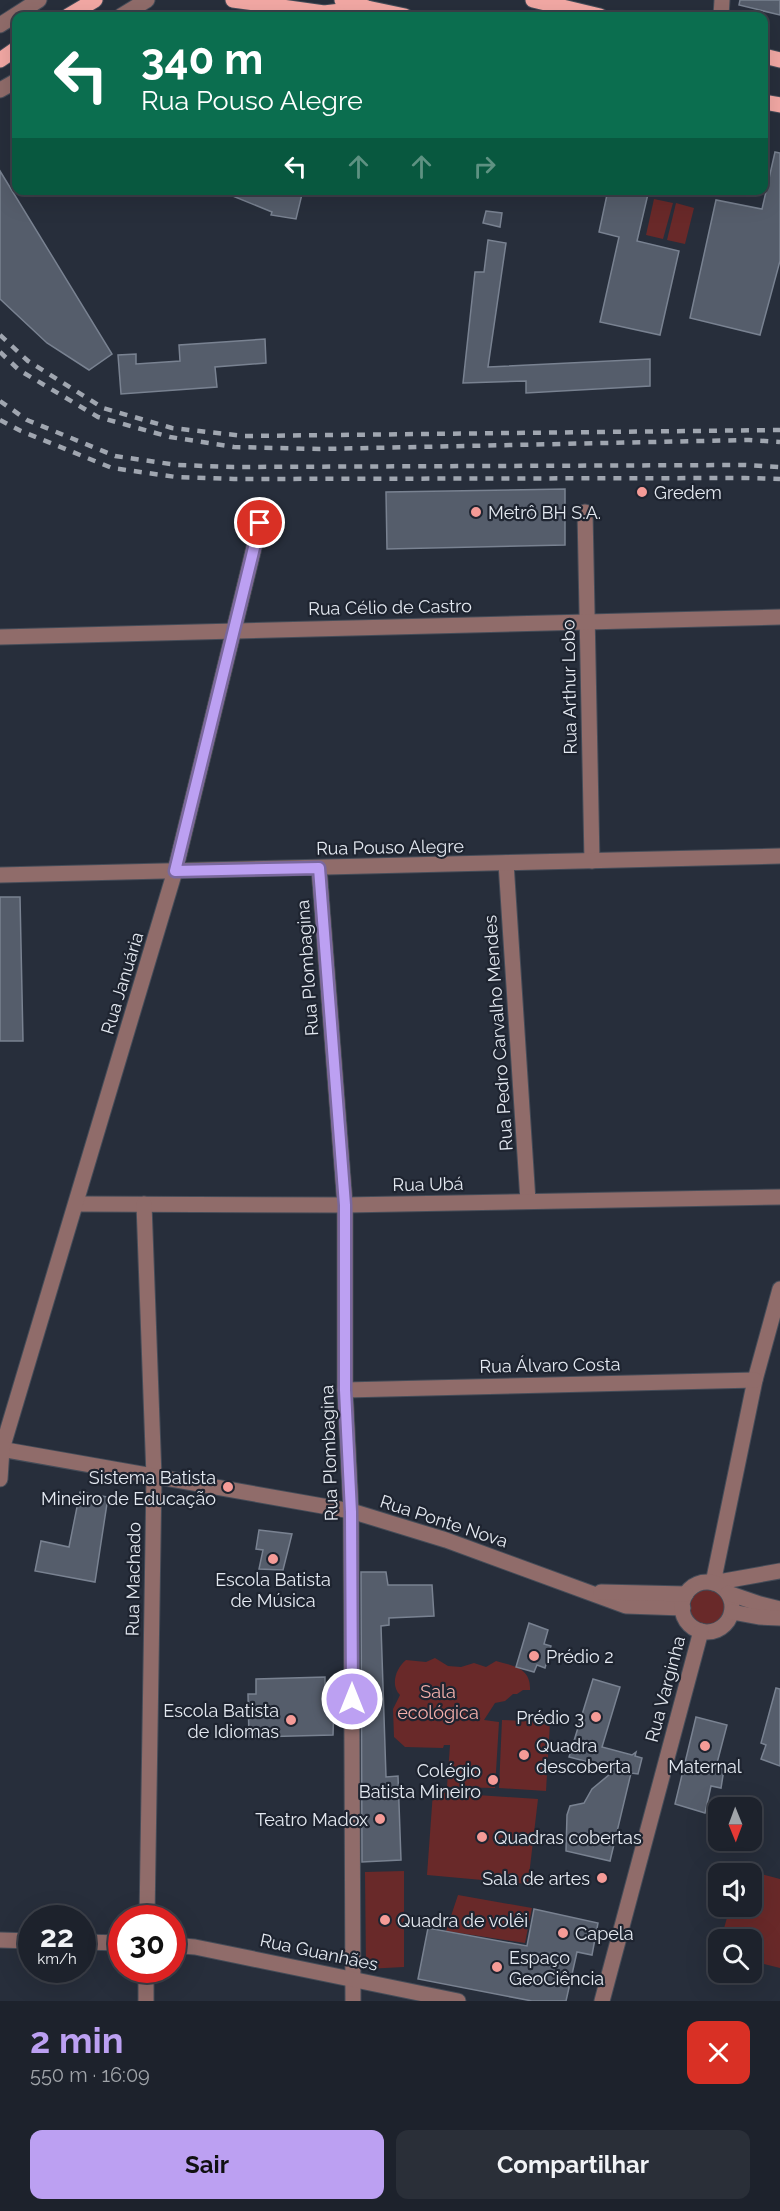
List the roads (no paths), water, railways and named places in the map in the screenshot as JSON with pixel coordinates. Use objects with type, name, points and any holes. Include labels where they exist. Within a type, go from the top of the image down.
[{"type":"main road","points":[[76,12],[95,0]]},
{"type":"main road","points":[[233,0],[317,12]]},
{"type":"main road","points":[[342,0],[383,12]]},
{"type":"main road","points":[[533,0],[583,12]]},
{"type":"main road","points":[[335,12],[367,9]]},
{"type":"street","points":[[20,12],[39,0]]},
{"type":"street","points":[[127,12],[147,0]]},
{"type":"street","name":"Rua Arthur Lobo","points":[[585,512],[592,861]]},
{"type":"street","name":"Rua Januária","points":[[0,1479],[1,1449],[175,871],[260,523]]},
{"type":"street","name":"Rua Célio de Castro","points":[[0,637],[780,617]]},
{"type":"street","name":"Rua Pouso Alegre","points":[[0,875],[780,856]]},
{"type":"street","name":"Rua Pedro Carvalho Mendes","points":[[506,863],[528,1201]]},
{"type":"street","name":"Rua Plombagina","points":[[319,868],[345,1205],[345,1390],[351,1512],[353,2001]]},
{"type":"street","name":"Rua Ubá","points":[[76,1204],[345,1205],[780,1197]]},
{"type":"street","name":"Rua Machado","points":[[144,1204],[154,1477],[147,1905]]},
{"type":"street","points":[[713,1583],[755,1380],[780,1289]]},
{"type":"street","name":"Rua Álvaro Costa","points":[[345,1390],[755,1380]]},
{"type":"street","name":"Rua Ponte Nova","points":[[1,1449],[351,1512],[446,1540],[589,1592],[684,1601]]},
{"type":"street","points":[[728,1593],[732,1612],[720,1628],[707,1632],[700,1631],[688,1622],[684,1601],[698,1584],[780,1571]]},
{"type":"street","points":[[713,1583],[728,1593],[780,1609]]},
{"type":"street","points":[[732,1612],[780,1618]]},
{"type":"street","name":"Rua Varginha","points":[[602,2001],[700,1631]]},
{"type":"street","points":[[0,1940],[18,1941]]},
{"type":"street","name":"Rua Guanhães","points":[[186,1947],[458,2001]]},
{"type":"street","points":[[146,1983],[146,2001]]},
{"type":"railway","points":[[0,335],[28,361],[103,408],[172,428],[244,436],[780,430]]},
{"type":"railway","points":[[0,352],[19,370],[98,417],[170,437],[234,447],[320,449],[749,440],[780,442]]},
{"type":"railway","points":[[0,401],[27,420],[115,456],[177,465],[234,467],[745,465],[780,467]]},
{"type":"railway","points":[[0,420],[21,431],[112,468],[176,477],[234,479],[780,479]]},
{"type":"place","name":"Gredem","points":[[642,492]]},
{"type":"place","name":"Metrô BH S.A.","points":[[476,512]]},
{"type":"place","name":"Sistema Batista Mineiro de Educação","points":[[228,1487]]},
{"type":"place","name":"Escola Batista de Música","points":[[273,1559]]},
{"type":"place","name":"Prédio 2","points":[[534,1656]]},
{"type":"place","name":"Prédio 3","points":[[596,1717]]},
{"type":"place","name":"Escola Batista de Idiomas","points":[[291,1720]]},
{"type":"place","name":"Maternal","points":[[705,1746]]},
{"type":"place","name":"Quadra descoberta","points":[[524,1755]]},
{"type":"place","name":"Colégio Batista Mineiro","points":[[493,1780]]},
{"type":"place","name":"Teatro Madox","points":[[380,1819]]},
{"type":"place","name":"Quadras cobertas","points":[[482,1837]]},
{"type":"place","name":"Sala de artes","points":[[602,1878]]},
{"type":"place","name":"Quadra de volêi","points":[[385,1920]]},
{"type":"place","name":"Capela","points":[[563,1933]]},
{"type":"place","name":"Espaço GeoCiência","points":[[497,1967]]},
{"type":"park label","name":"Sala ecológica","points":[[438,1701]]}]
